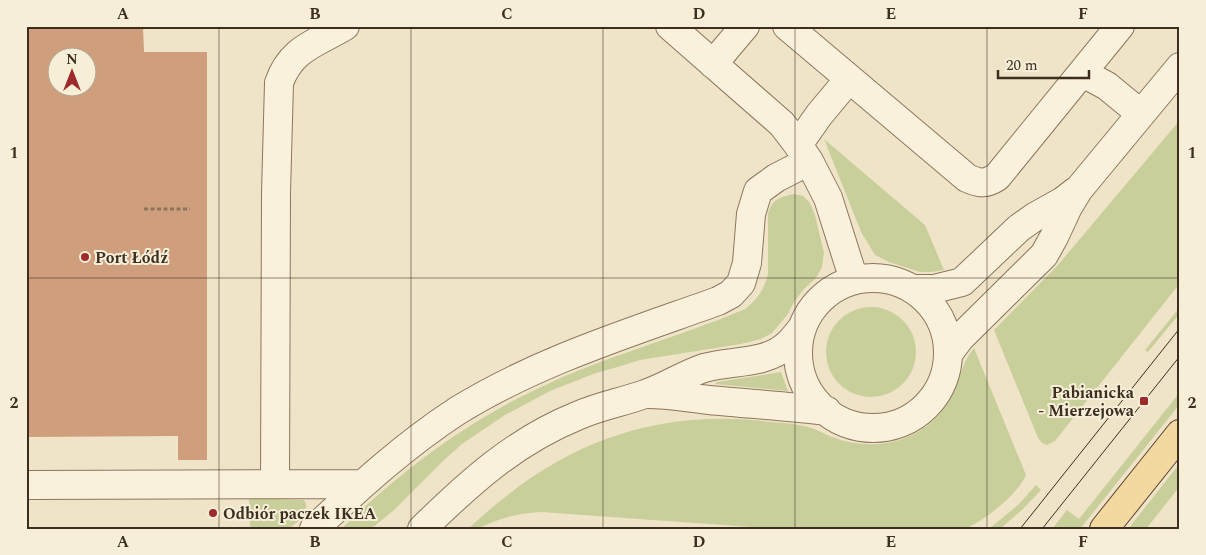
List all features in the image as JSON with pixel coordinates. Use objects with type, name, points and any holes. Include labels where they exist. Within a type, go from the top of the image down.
[{"type":"main road","points":[[1104,529],[1180,434]]},
{"type":"lane","points":[[275,484],[276,193],[279,83],[291,59],[345,26]]},
{"type":"lane","points":[[670,26],[782,124],[804,153],[828,198],[854,280]]},
{"type":"lane","points":[[713,64],[745,26]]},
{"type":"lane","points":[[787,26],[967,178],[978,183],[988,183],[997,177],[1120,26]]},
{"type":"lane","points":[[948,354],[960,338],[1044,255],[1079,189],[1180,67]]},
{"type":"lane","points":[[1083,73],[1107,86],[1141,114]]},
{"type":"lane","points":[[314,529],[362,484],[410,444],[458,411],[508,383],[565,356],[718,301],[731,294],[742,283],[748,264],[751,214],[758,191],[804,153],[819,115],[849,79]]},
{"type":"lane","points":[[912,289],[934,289],[962,282],[1019,228],[1079,189]]},
{"type":"lane","points":[[854,280],[891,280],[912,289],[932,306],[944,330],[948,354],[943,380],[930,403],[909,419],[884,428],[862,428],[844,422],[827,411],[812,397],[800,373],[798,344],[802,328],[813,306],[830,291],[854,280]]},
{"type":"lane","points":[[422,529],[483,471],[509,452],[542,432],[576,416],[644,394],[665,386],[686,374],[707,367],[765,358],[786,346],[802,328]]},
{"type":"lane","points":[[644,394],[668,394],[707,400],[827,411]]},
{"type":"lane","points":[[26,486],[362,484]]},
{"type":"path","points":[[144,209],[190,209]]},
{"type":"green space","points":[[1180,120],[1180,283],[1055,441],[1047,445],[1042,443],[1038,438],[994,330],[1058,265]]},
{"type":"green space","points":[[824,139],[925,225],[944,270],[920,272],[889,262],[875,255],[861,232]]},
{"type":"green space","points":[[794,194],[803,196],[810,203],[815,215],[824,253],[822,267],[816,278],[804,289],[788,314],[772,333],[761,339],[741,344],[640,360],[596,373],[550,391],[505,415],[462,444],[394,510],[372,528],[341,529],[386,488],[434,450],[511,402],[589,366],[745,309],[760,293],[765,285],[768,274],[768,214],[770,209],[777,200]]},
{"type":"green space","points":[[871,307],[888,310],[903,320],[913,335],[916,352],[913,369],[903,384],[888,394],[871,397],[854,394],[839,384],[829,369],[826,352],[829,335],[839,320],[854,310]]},
{"type":"green space","points":[[1180,307],[1180,313],[1148,352],[1145,350]]},
{"type":"green space","points":[[974,348],[1026,475],[1016,490],[1000,506],[965,529],[777,529],[541,512],[512,516],[481,527],[468,529],[500,501],[534,476],[568,456],[603,440],[640,429],[679,421],[720,419],[797,425],[854,443],[877,444],[898,440],[924,428],[942,411],[952,395],[967,359]]},
{"type":"green space","points":[[781,372],[788,391],[715,384],[717,382]]},
{"type":"green space","points":[[1180,392],[1180,404],[1080,529],[1052,529],[1067,510],[1079,519]]},
{"type":"green space","points":[[1180,463],[1180,486],[1146,529],[1128,529]]},
{"type":"green space","points":[[1036,485],[1041,490],[1023,509],[1000,529],[989,529],[1019,504]]},
{"type":"green space","points":[[249,498],[304,500],[306,509],[300,520],[289,529],[250,529]]},
{"type":"building","name":"Port Łódź","points":[[26,26],[143,26],[144,52],[207,52],[207,460],[178,460],[178,436],[26,437]]},
{"type":"tram line","points":[[1020,529],[1180,328]]},
{"type":"tram line","points":[[1042,529],[1180,356]]},
{"type":"place","name":"Port Łódź","points":[[85,257]]},
{"type":"place","name":"Pabianicka - Mierzejowa","points":[[1144,401]]},
{"type":"place","name":"Odbiór paczek IKEA","points":[[213,513]]}]
